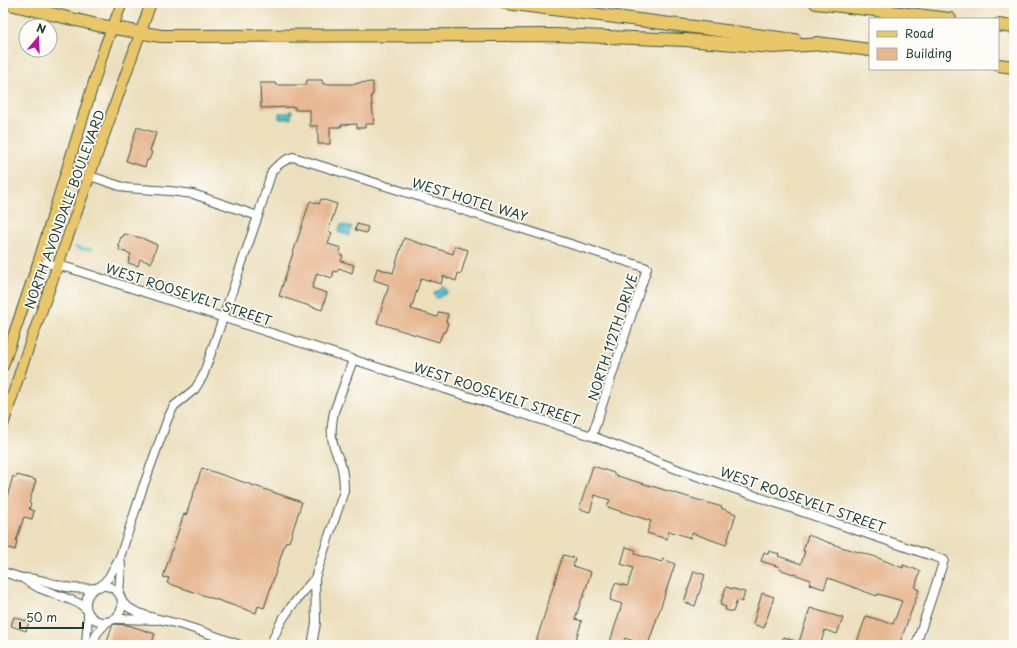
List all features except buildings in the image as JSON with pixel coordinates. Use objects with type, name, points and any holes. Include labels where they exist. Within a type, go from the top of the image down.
[{"type":"highway","points":[[6,3],[97,25],[161,36],[556,35],[685,40],[772,47],[824,44]]},
{"type":"highway","points":[[506,3],[869,50]]},
{"type":"highway","points":[[816,3],[942,18]]},
{"type":"highway","points":[[887,3],[950,18]]},
{"type":"highway","points":[[999,25],[1014,27]]},
{"type":"highway","points":[[999,65],[1014,67]]},
{"type":"main road","name":"NORTH AVONDALE BOULEVARD","points":[[3,366],[39,260],[105,46],[122,3]]},
{"type":"main road","name":"NORTH AVONDALE BOULEVARD","points":[[3,425],[152,3]]},
{"type":"street","name":"WEST HOTEL WAY","points":[[258,216],[272,172],[276,166],[286,159],[293,157],[301,158],[647,268]]},
{"type":"street","points":[[86,645],[86,599],[91,591],[110,577],[120,557],[168,418],[174,406],[195,388],[204,376],[258,216],[193,194],[175,191],[126,188],[90,176]]},
{"type":"street","name":"WEST ROOSEVELT STREET","points":[[39,260],[69,268],[592,436],[679,470],[944,560],[916,645]]},
{"type":"street","name":"NORTH 112TH DRIVE","points":[[592,436],[647,268]]},
{"type":"street","points":[[312,645],[316,623],[315,578],[344,491],[341,467],[331,432],[334,412],[353,360]]},
{"type":"street","points":[[116,619],[122,608],[119,593],[121,566],[120,557]]},
{"type":"street","points":[[3,572],[22,578],[39,588],[77,602],[96,621],[106,623]]},
{"type":"street","points":[[22,578],[31,578],[78,589],[98,587],[111,588],[119,593]]},
{"type":"street","points":[[270,645],[276,628],[284,616],[315,578]]},
{"type":"street","points":[[122,602],[136,611],[240,645]]},
{"type":"street","points":[[92,645],[97,633],[106,623],[116,619],[146,621],[161,620]]},
{"type":"water","points":[[289,111],[292,111],[291,119],[279,119],[279,113],[289,113]]},
{"type":"water","points":[[341,224],[352,227],[349,236],[338,232]]},
{"type":"water","points":[[442,287],[445,287],[447,293],[438,298],[435,297],[434,293]]},
{"type":"waterway","points":[[76,247],[82,249],[92,249]]}]
